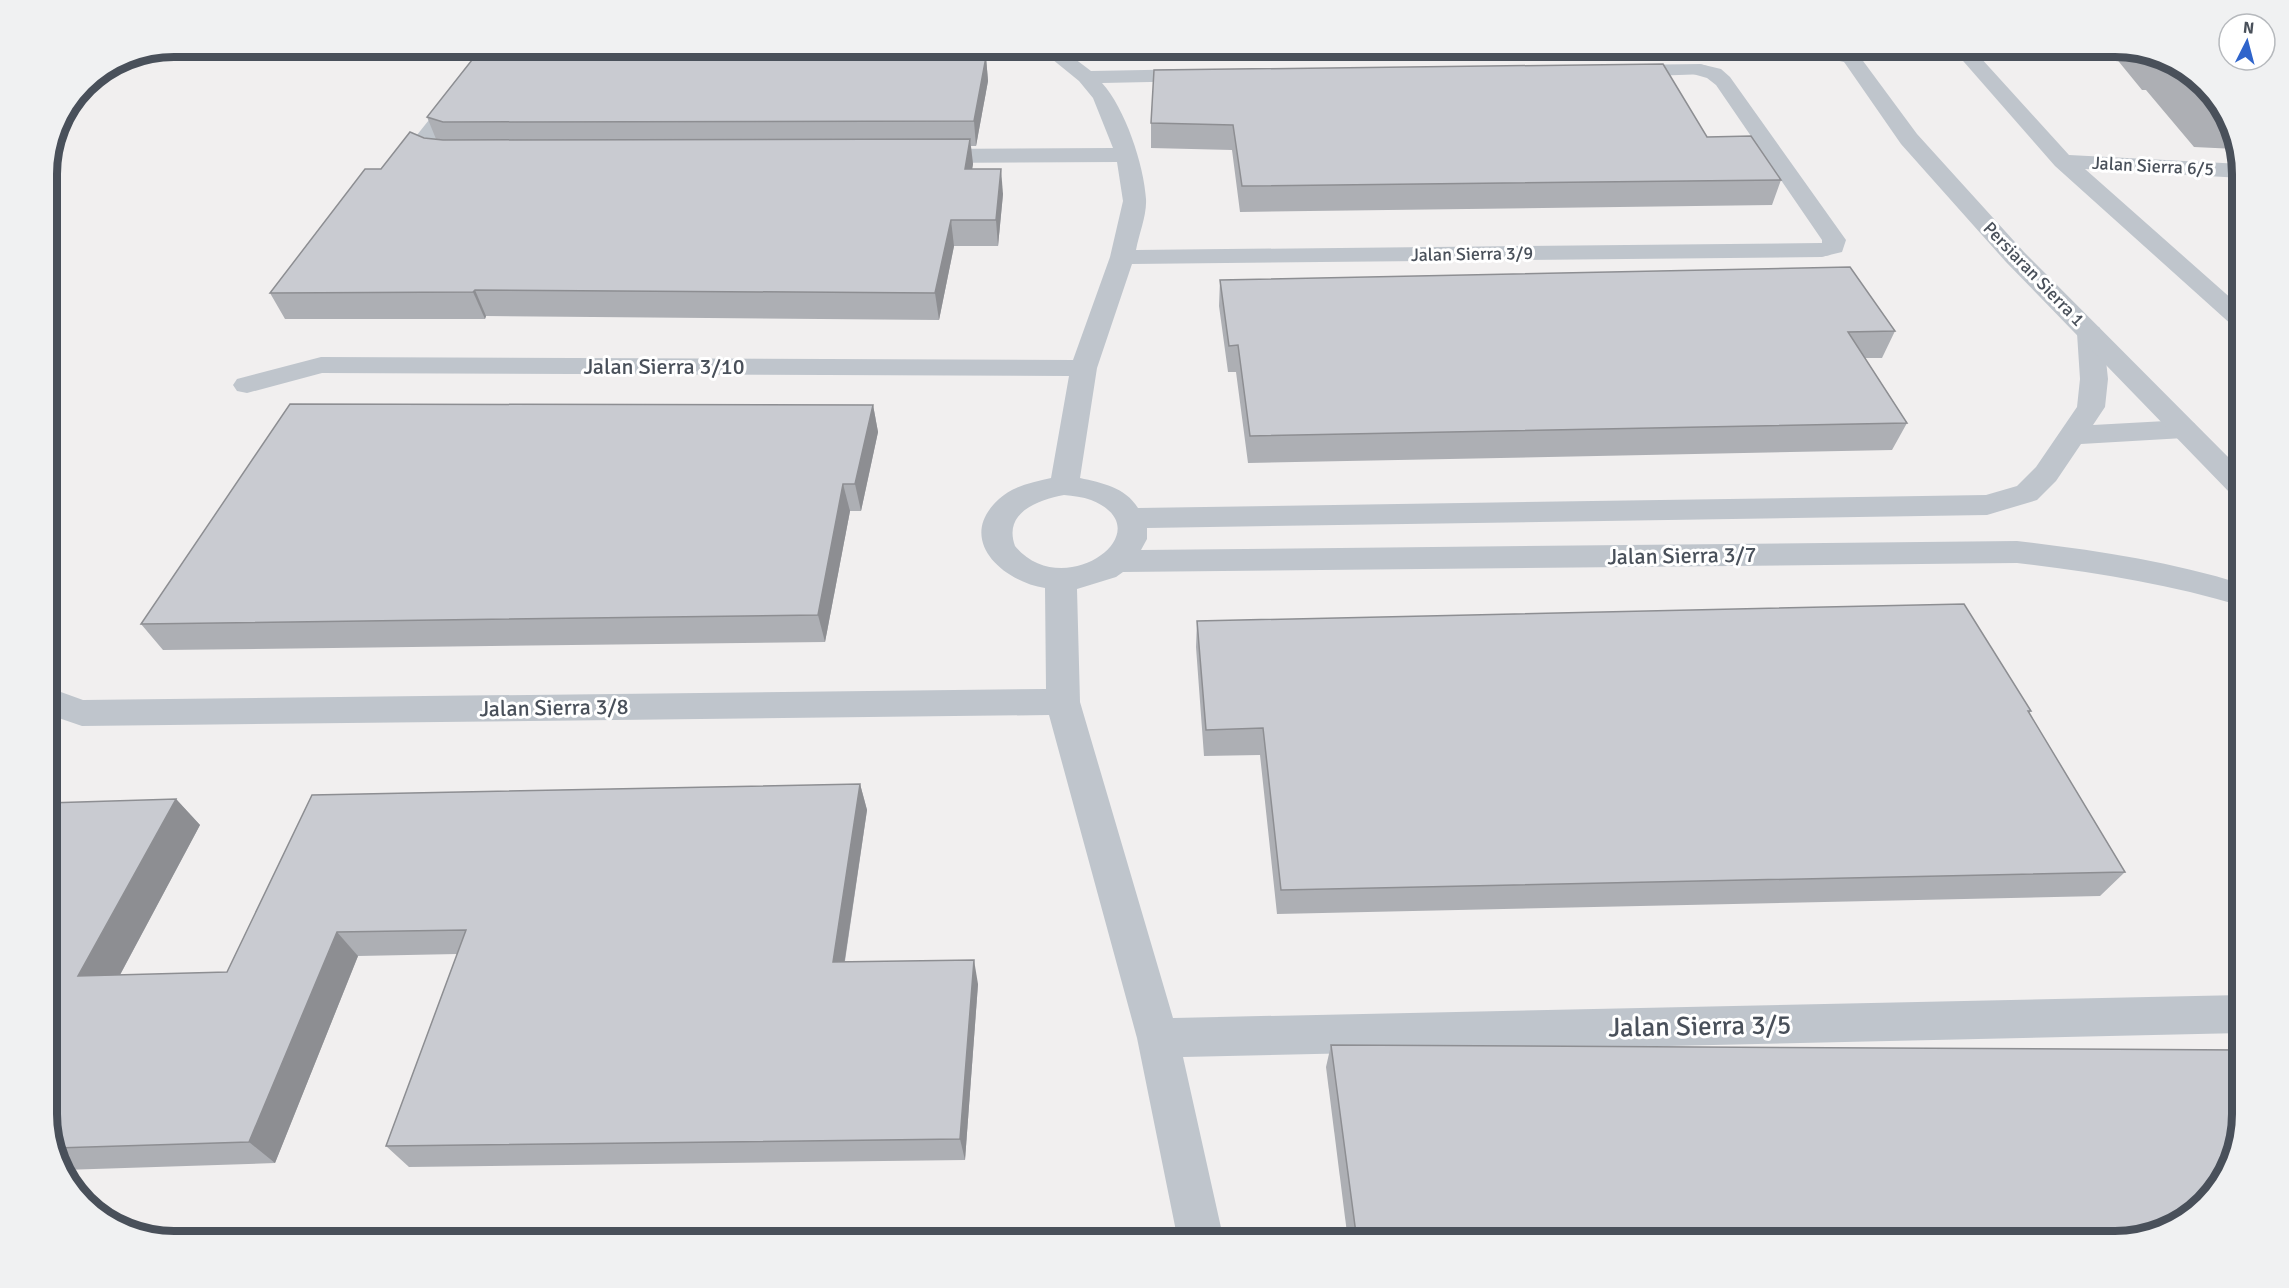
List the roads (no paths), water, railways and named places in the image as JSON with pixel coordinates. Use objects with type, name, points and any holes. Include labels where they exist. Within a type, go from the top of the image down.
[{"type":"street","points":[[430,150],[493,57]]},
{"type":"street","points":[[1060,57],[1086,77],[1103,96],[1127,155],[1135,201],[1122,257],[1084,368],[1064,485]]},
{"type":"street","name":"Persiaran Sierra 1","points":[[1849,57],[1909,139],[2015,257],[2232,478]]},
{"type":"street","points":[[1969,57],[2064,161],[2232,312]]},
{"type":"street","name":"Jalan Sierra 3/9","points":[[1122,257],[1821,250],[1833,247],[1834,240],[1723,81],[1714,73],[1700,70],[1606,71]]},
{"type":"street","points":[[1086,77],[1216,75]]},
{"type":"street","points":[[902,156],[1127,155]]},
{"type":"street","name":"Jalan Sierra 6/5","points":[[2064,161],[2232,170]]},
{"type":"street","name":"Jalan Sierra 3/7","points":[[1132,519],[1987,505],[2027,493],[2046,474],[2091,407],[2094,380],[2090,333]]},
{"type":"street","name":"Jalan Sierra 3/10","points":[[247,385],[321,365],[1084,368]]},
{"type":"street","points":[[2072,435],[2184,429]]},
{"type":"street","points":[[1064,485],[1086,487],[1106,493],[1122,504],[1132,519],[1134,533],[1129,548],[1118,561],[1102,571],[1082,577],[1061,579],[1037,576],[1017,567],[1003,555],[996,539],[998,524],[1006,509],[1022,497],[1041,488],[1064,485]]},
{"type":"street","points":[[1987,505],[2016,552]]},
{"type":"street","points":[[1714,509],[1740,555]]},
{"type":"street","points":[[1417,513],[1426,558]]},
{"type":"street","name":"Jalan Sierra 3/7","points":[[1118,561],[2016,552],[2079,559],[2205,583],[2232,592]]},
{"type":"street","points":[[1061,579],[1063,702],[1158,1038],[1199,1231]]},
{"type":"street","points":[[2205,583],[2232,582]]},
{"type":"street","name":"Jalan Sierra 3/8","points":[[57,703],[82,712],[1063,702]]},
{"type":"street","name":"Jalan Sierra 3/5","points":[[1158,1038],[2232,1014]]}]
